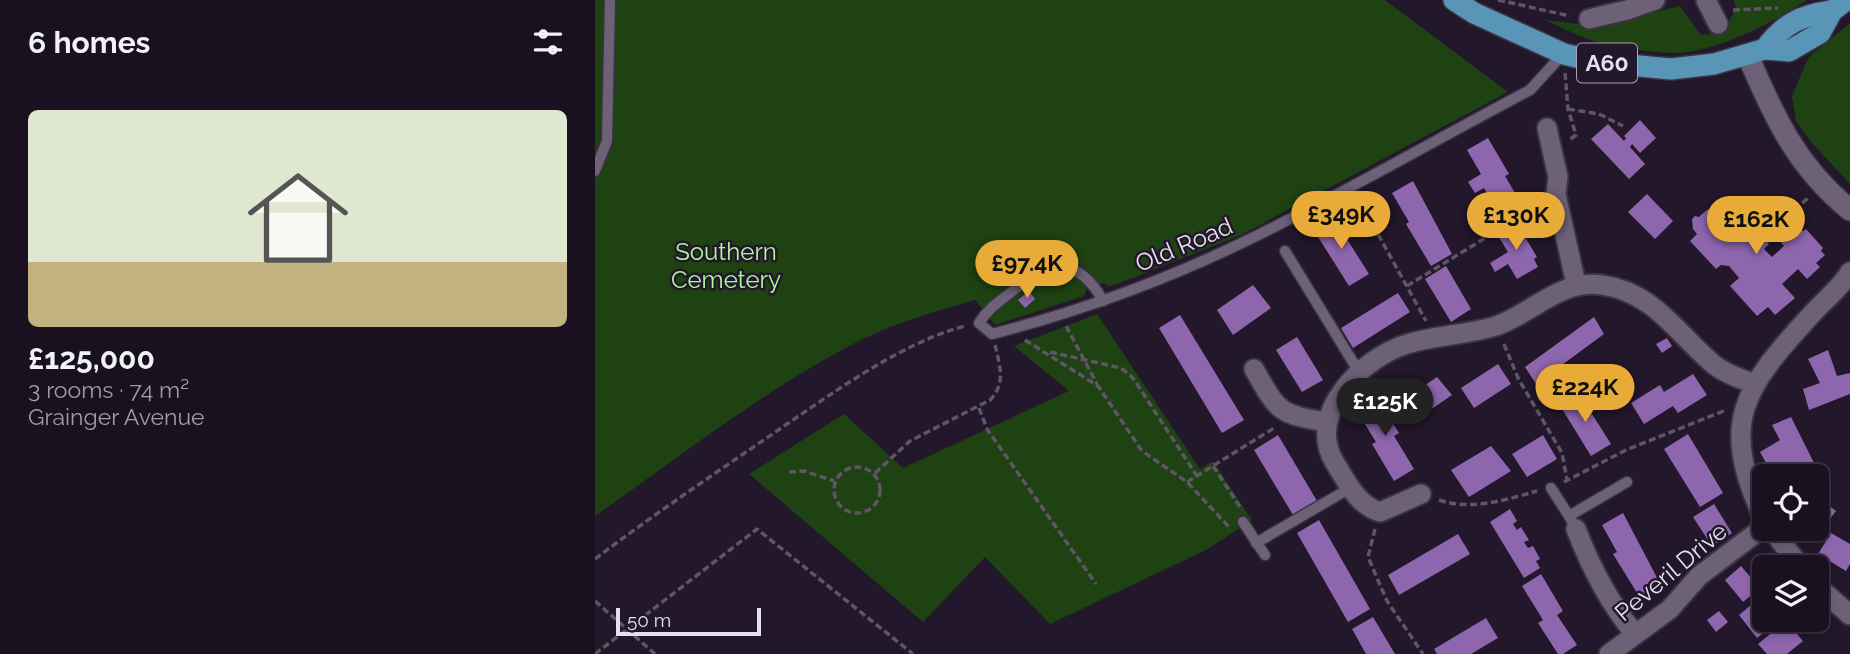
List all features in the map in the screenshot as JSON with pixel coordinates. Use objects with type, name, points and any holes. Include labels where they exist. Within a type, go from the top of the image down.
[{"type":"main road","name":"A60","points":[[1454,0],[1474,13],[1564,54],[1597,62],[1671,69],[1714,64],[1756,52],[1789,51],[1820,33],[1839,6]]},
{"type":"street","points":[[1589,19],[1655,0]]},
{"type":"street","points":[[1706,0],[1718,24]]},
{"type":"street","points":[[1756,52],[1786,138],[1823,185],[1850,210]]},
{"type":"street","points":[[1548,128],[1558,177],[1556,194],[1576,284]]},
{"type":"street","points":[[1752,494],[1741,457],[1741,430],[1746,405],[1755,384],[1764,367],[1850,272]]},
{"type":"street","points":[[1421,494],[1380,512],[1368,509],[1350,488],[1328,452],[1327,422],[1334,403],[1359,372],[1392,350],[1498,325],[1552,294],[1576,284],[1625,290],[1647,301],[1666,315],[1714,366],[1755,384]]},
{"type":"street","points":[[1254,369],[1274,404],[1292,417],[1327,422]]},
{"type":"street","points":[[1572,523],[1590,565],[1613,607],[1634,634]]},
{"type":"street","name":"Peveril Drive","points":[[1609,654],[1670,609],[1699,576],[1752,536]]},
{"type":"street","points":[[1780,541],[1791,555]]},
{"type":"street","points":[[1829,597],[1850,615]]},
{"type":"lane","points":[[595,171],[607,141],[605,107],[610,0]]},
{"type":"lane","name":"Old Road","points":[[992,334],[1060,316],[1103,301],[1251,239],[1530,90],[1564,54]]},
{"type":"lane","points":[[1285,250],[1359,372]]},
{"type":"lane","points":[[992,334],[979,323],[985,312],[1026,279],[1058,267],[1069,267],[1081,272],[1103,301]]},
{"type":"lane","points":[[1551,488],[1572,523],[1627,482]]},
{"type":"lane","points":[[1257,543],[1350,488]]},
{"type":"lane","points":[[1243,522],[1265,555]]},
{"type":"path","points":[[1498,0],[1539,11],[1589,19]]},
{"type":"path","points":[[1554,156],[1563,152],[1565,144],[1576,135],[1568,109],[1564,54]]},
{"type":"path","points":[[1568,109],[1599,114],[1623,126]]},
{"type":"path","points":[[1763,238],[1823,185]]},
{"type":"path","points":[[1407,286],[1556,194]]},
{"type":"path","points":[[1368,216],[1435,338]]},
{"type":"path","points":[[1060,316],[1098,386],[1142,451],[1187,482],[1231,529],[1248,519],[1213,466]]},
{"type":"path","points":[[595,559],[647,519],[845,385],[923,342],[979,323]]},
{"type":"path","points":[[1498,325],[1518,378],[1562,453],[1567,481]]},
{"type":"path","points":[[1008,330],[1046,351],[1098,386]]},
{"type":"path","points":[[875,473],[910,441],[979,408],[1000,390],[1001,381],[992,334]]},
{"type":"path","points":[[1046,351],[1121,369],[1133,378],[1197,476]]},
{"type":"path","points":[[1421,494],[1451,505],[1494,503],[1551,488],[1626,450],[1719,412],[1746,405]]},
{"type":"path","points":[[979,408],[987,429],[1096,584]]},
{"type":"path","points":[[1187,482],[1292,417]]},
{"type":"path","points":[[863,468],[875,473],[879,486],[876,505],[863,513],[846,511],[839,506],[835,499],[834,481],[844,470],[863,468]]},
{"type":"path","points":[[789,472],[804,471],[834,481]]},
{"type":"path","points":[[1380,512],[1368,557],[1387,601],[1423,654]]},
{"type":"path","points":[[595,654],[757,529],[913,654]]},
{"type":"path","points":[[595,601],[655,654]]},
{"type":"green space","name":"Southern Cemetery","points":[[595,0],[1385,0],[1508,92],[1241,235],[1120,283],[1109,286],[1103,283],[1087,288],[1084,296],[995,325],[975,300],[916,318],[859,341],[790,380],[595,516]]},
{"type":"green space","points":[[1733,0],[1807,0],[1746,34],[1711,47],[1679,53],[1599,43],[1544,20],[1597,26],[1680,6],[1701,35],[1714,33],[1728,23],[1736,6]]},
{"type":"green space","points":[[1850,23],[1850,184],[1811,142],[1796,121],[1792,96],[1808,58]]},
{"type":"green space","points":[[1097,314],[1200,469],[1213,461],[1252,520],[1206,550],[1050,624],[985,557],[923,622],[749,474],[844,414],[903,468],[1069,391],[1014,346]]},
{"type":"building","points":[[1640,120],[1656,138],[1640,153],[1632,144],[1630,147],[1645,164],[1629,179],[1591,139],[1608,124],[1624,141],[1624,136]]},
{"type":"building","points":[[1488,138],[1509,174],[1505,176],[1525,210],[1504,222],[1484,188],[1475,193],[1468,182],[1481,174],[1467,150]]},
{"type":"building","points":[[1413,181],[1452,254],[1431,266],[1406,224],[1409,222],[1392,193]]},
{"type":"building","points":[[1647,194],[1673,221],[1655,239],[1628,212]]},
{"type":"building","points":[[1737,200],[1760,227],[1757,230],[1769,244],[1764,249],[1772,257],[1784,246],[1776,236],[1796,223],[1803,231],[1806,229],[1823,248],[1821,251],[1825,255],[1816,263],[1820,267],[1807,279],[1798,269],[1782,284],[1795,298],[1775,315],[1768,307],[1757,316],[1730,286],[1739,278],[1729,266],[1721,265],[1716,269],[1690,241],[1697,234],[1693,229],[1692,219],[1695,216],[1699,217],[1708,209],[1717,218]]},
{"type":"building","points":[[1333,217],[1369,274],[1349,286],[1313,229]]},
{"type":"building","points":[[1516,222],[1537,257],[1534,259],[1538,267],[1517,279],[1508,264],[1495,272],[1490,263],[1508,252],[1497,234]]},
{"type":"building","points":[[1001,257],[1016,276],[1004,286],[989,267]]},
{"type":"building","points":[[1446,266],[1471,309],[1451,322],[1425,279]]},
{"type":"building","points":[[1253,285],[1271,308],[1233,335],[1217,310]]},
{"type":"building","points":[[1029,291],[1035,299],[1025,308],[1018,300]]},
{"type":"building","points":[[1398,293],[1410,312],[1353,348],[1341,328]]},
{"type":"building","points":[[1180,315],[1244,420],[1222,433],[1159,328]]},
{"type":"building","points":[[1594,317],[1604,334],[1536,384],[1525,367]]},
{"type":"building","points":[[1297,337],[1323,380],[1302,392],[1276,350]]},
{"type":"building","points":[[1667,338],[1672,346],[1662,353],[1656,344]]},
{"type":"building","points":[[1828,350],[1837,376],[1850,373],[1850,394],[1809,410],[1803,389],[1820,383],[1808,359]]},
{"type":"building","points":[[1498,364],[1511,384],[1474,408],[1461,388]]},
{"type":"building","points":[[1693,374],[1707,395],[1678,413],[1673,406],[1644,424],[1631,403],[1660,385],[1664,392]]},
{"type":"building","points":[[1437,377],[1452,395],[1420,417],[1406,398]]},
{"type":"building","points":[[1578,392],[1611,444],[1591,456],[1559,404]]},
{"type":"building","points":[[1376,396],[1399,433],[1394,436],[1414,469],[1394,481],[1372,444],[1376,442],[1355,408]]},
{"type":"building","points":[[1791,417],[1814,464],[1767,464],[1760,452],[1780,440],[1772,425]]},
{"type":"building","points":[[1688,434],[1723,493],[1700,507],[1664,449]]},
{"type":"building","points":[[1278,435],[1317,501],[1293,515],[1254,450]]},
{"type":"building","points":[[1543,435],[1557,459],[1527,477],[1512,454]]},
{"type":"building","points":[[1491,446],[1511,471],[1469,497],[1451,470]]},
{"type":"building","points":[[1714,504],[1732,533],[1712,546],[1693,517]]},
{"type":"building","points":[[1829,505],[1836,511],[1829,520]]},
{"type":"building","points":[[1510,509],[1517,521],[1513,524],[1517,530],[1521,527],[1529,540],[1524,542],[1528,548],[1533,546],[1540,559],[1536,561],[1540,568],[1524,578],[1490,522]]},
{"type":"building","points":[[1623,513],[1663,589],[1642,601],[1613,554],[1617,552],[1602,525]]},
{"type":"building","points":[[1319,520],[1370,609],[1348,622],[1297,533]]},
{"type":"building","points":[[1831,533],[1850,544],[1850,564],[1846,571],[1829,561],[1829,555],[1818,554],[1826,541],[1829,541]]},
{"type":"building","points":[[1458,534],[1470,554],[1399,595],[1388,575]]},
{"type":"building","points":[[1741,566],[1752,579],[1752,595],[1743,602],[1725,580]]},
{"type":"building","points":[[1541,574],[1563,611],[1557,615],[1577,645],[1563,654],[1558,654],[1538,623],[1543,620],[1522,586]]},
{"type":"building","points":[[1752,604],[1752,632],[1739,615]]},
{"type":"building","points":[[1719,611],[1728,622],[1716,632],[1707,620]]},
{"type":"building","points":[[1373,617],[1395,654],[1366,654],[1352,629]]},
{"type":"building","points":[[1486,618],[1498,638],[1471,654],[1437,654],[1434,649]]},
{"type":"building","points":[[1752,632],[1765,632],[1757,638]]},
{"type":"building","points":[[1773,632],[1795,632],[1803,641],[1787,654],[1767,654],[1758,644]]}]
